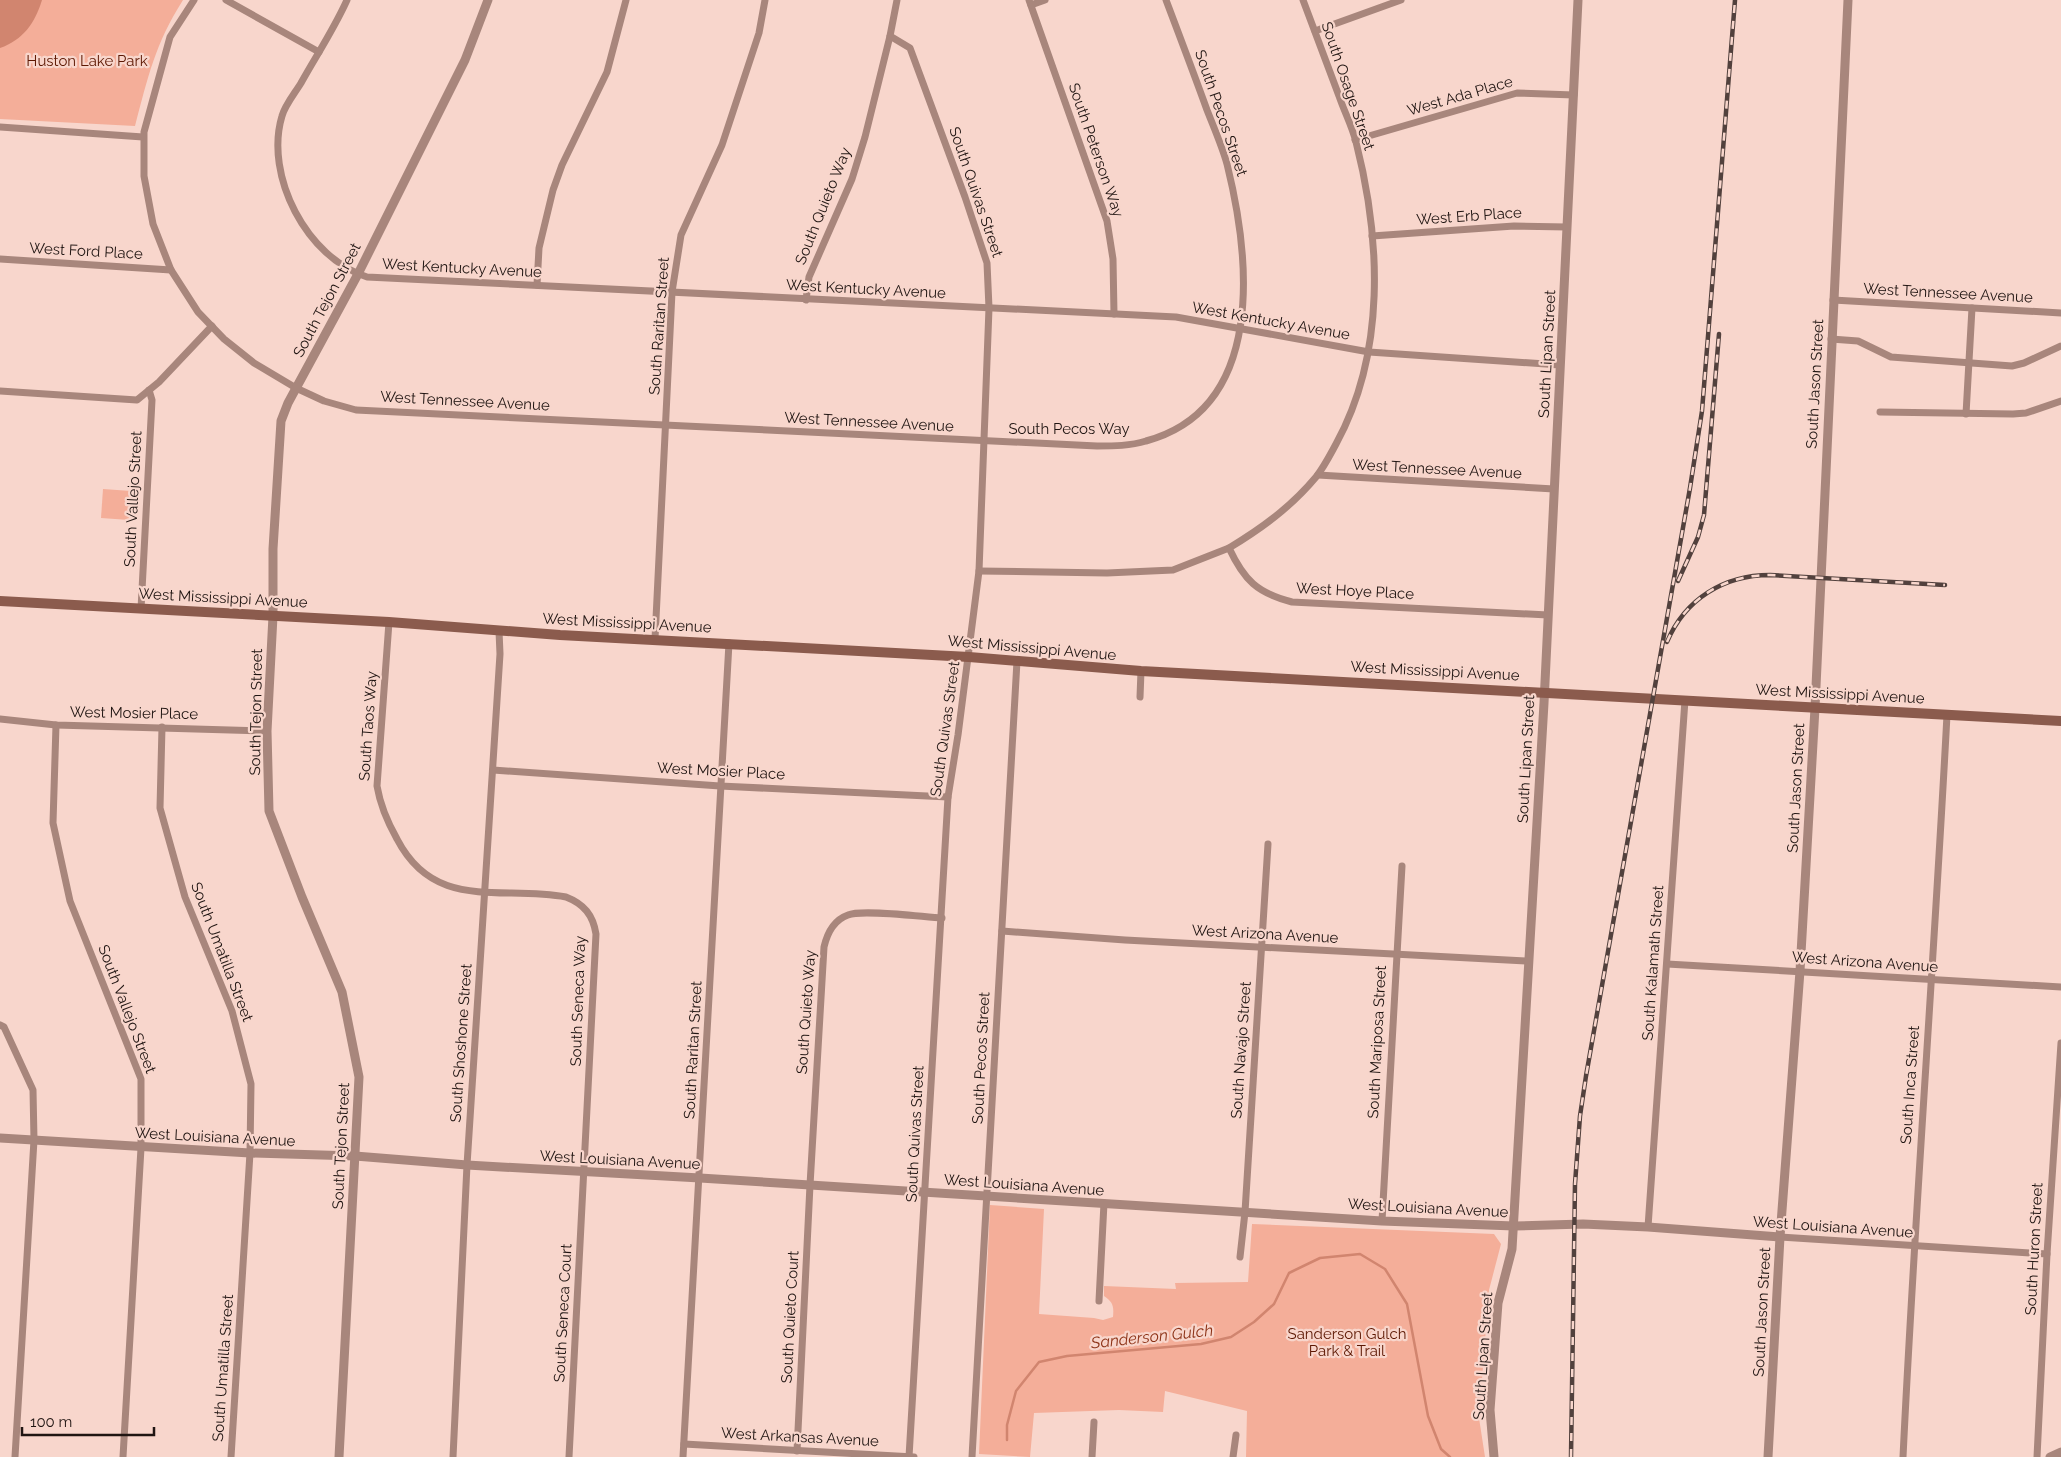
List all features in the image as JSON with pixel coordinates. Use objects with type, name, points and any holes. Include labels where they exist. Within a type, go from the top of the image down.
[{"type":"main road","name":"West Mississippi Avenue","points":[[0,601],[969,657],[1141,671],[2061,721]]},
{"type":"street","points":[[0,391],[137,400],[159,382],[212,326],[198,312],[171,270],[153,224],[144,176],[143,138],[154,89],[170,37],[194,0]]},
{"type":"street","points":[[226,0],[319,52],[347,0]]},
{"type":"street","name":"South Tejon Street","points":[[339,1457],[359,1077],[342,992],[302,897],[269,811],[267,731],[273,616],[273,549],[281,421],[282,414],[358,274],[465,60],[488,0]]},
{"type":"street","points":[[537,285],[539,248],[553,190],[562,165],[607,72],[626,0]]},
{"type":"street","name":"South Raritan Street","points":[[654,639],[672,292],[681,235],[722,146],[759,33],[765,0]]},
{"type":"street","points":[[890,36],[896,0]]},
{"type":"street","points":[[1030,2],[1045,0]]},
{"type":"street","name":"South Pecos Street","points":[[1166,0],[1228,171],[1243,251],[1244,293],[1240,330],[1229,371],[1201,410],[1181,426]]},
{"type":"street","name":"South Osage Street","points":[[1229,548],[1263,528],[1279,515],[1318,475],[1350,415],[1369,352],[1374,295],[1372,236],[1365,183],[1355,140],[1304,0]]},
{"type":"street","points":[[1314,31],[1401,0]]},
{"type":"street","name":"South Lipan Street","points":[[1494,1457],[1490,1410],[1498,1303],[1512,1249],[1514,1226],[1544,692],[1578,0]]},
{"type":"street","name":"South Jason Street","points":[[1768,1457],[1780,1237],[1800,972],[1815,708],[1832,300],[1848,0]]},
{"type":"street","name":"South Peterson Way","points":[[1030,2],[1107,221],[1113,259],[1114,314]]},
{"type":"street","name":"South Quieto Way","points":[[806,300],[808,277],[852,179],[865,137],[890,36]]},
{"type":"street","name":"South Quivas Street","points":[[890,36],[910,48],[965,197],[988,264],[989,308],[979,571],[969,657],[948,797],[908,1456]]},
{"type":"street","name":"West Kentucky Avenue","points":[[319,52],[282,115],[278,144],[282,184],[294,212],[316,244],[358,274],[377,278],[1176,318],[1369,352],[1560,365]]},
{"type":"street","name":"West Ada Place","points":[[1355,140],[1517,93],[1574,95]]},
{"type":"street","points":[[0,127],[143,138]]},
{"type":"street","name":"West Erb Place","points":[[1372,236],[1514,226],[1567,227]]},
{"type":"street","name":"West Ford Place","points":[[0,259],[171,270]]},
{"type":"street","name":"West Tennessee Avenue","points":[[1832,300],[2061,313]]},
{"type":"street","points":[[1966,414],[1972,308]]},
{"type":"street","name":"West Tennessee Avenue","points":[[212,326],[254,363],[296,388],[324,401],[356,410],[983,442]]},
{"type":"street","points":[[1831,338],[1858,341],[1891,357],[1969,363],[2018,364],[2061,346]]},
{"type":"street","name":"South Vallejo Street","points":[[141,609],[152,400],[148,390]]},
{"type":"street","points":[[1880,412],[2026,413],[2061,401]]},
{"type":"street","name":"South Pecos Way","points":[[983,442],[1118,446],[1147,441],[1181,426]]},
{"type":"street","name":"West Tennessee Avenue","points":[[1318,475],[1554,489]]},
{"type":"street","points":[[979,571],[1107,573],[1172,570],[1229,548]]},
{"type":"street","name":"West Hoye Place","points":[[1229,548],[1238,569],[1256,587],[1279,599],[1292,602],[1548,615]]},
{"type":"street","name":"South Taos Way","points":[[389,622],[377,772],[377,786],[381,801],[401,846],[420,870],[431,879],[449,887],[484,892]]},
{"type":"street","name":"South Shoshone Street","points":[[453,1457],[467,1165],[500,654],[499,631]]},
{"type":"street","name":"South Raritan Street","points":[[683,1457],[729,644]]},
{"type":"street","name":"South Pecos Street","points":[[972,1457],[1016,661]]},
{"type":"street","points":[[1140,697],[1141,671]]},
{"type":"street","name":"South Kalamath Street","points":[[1648,1227],[1685,700]]},
{"type":"street","name":"South Inca Street","points":[[1903,1457],[1913,1246],[1947,715]]},
{"type":"street","name":"West Mosier Place","points":[[0,719],[56,725],[267,731]]},
{"type":"street","name":"South Vallejo Street","points":[[56,725],[53,823],[70,901],[142,1079],[141,1148],[123,1457]]},
{"type":"street","name":"South Umatilla Street","points":[[162,727],[160,808],[185,897],[232,1011],[251,1084],[250,1153],[231,1457]]},
{"type":"street","name":"West Mosier Place","points":[[493,770],[720,786],[948,797]]},
{"type":"street","name":"South Navajo Street","points":[[1240,1257],[1245,1212],[1268,844]]},
{"type":"street","name":"South Mariposa Street","points":[[1382,1221],[1402,866]]},
{"type":"street","name":"South Seneca Way","points":[[484,892],[566,897],[575,900],[587,910],[594,924],[596,934],[585,1171]]},
{"type":"street","name":"South Quieto Way","points":[[810,1185],[826,938],[830,930],[841,919],[857,912],[942,918]]},
{"type":"street","name":"West Arizona Avenue","points":[[1002,930],[1125,940],[1528,961]]},
{"type":"street","name":"West Arizona Avenue","points":[[1667,964],[2061,988]]},
{"type":"street","points":[[0,1025],[4,1027],[33,1090],[34,1140],[15,1457]]},
{"type":"street","name":"South Huron Street","points":[[2037,1457],[2047,1254],[2061,1043]]},
{"type":"street","name":"West Louisiana Avenue","points":[[0,1138],[141,1148],[355,1156],[467,1165],[1382,1221],[1514,1226],[1573,1224],[1648,1227],[2047,1254]]},
{"type":"street","name":"South Seneca Court","points":[[569,1457],[585,1171]]},
{"type":"street","name":"South Quieto Court","points":[[797,1451],[810,1185]]},
{"type":"street","points":[[1099,1301],[1104,1203]]},
{"type":"street","points":[[1092,1457],[1094,1422]]},
{"type":"street","points":[[1233,1457],[1236,1435]]},
{"type":"street","name":"West Arkansas Avenue","points":[[684,1444],[914,1457]]},
{"type":"street","points":[[2050,1457],[2061,1452]]},
{"type":"green space","name":"Huston Lake Park","points":[[0,0],[183,0],[159,46],[135,126],[0,119]]},
{"type":"green space","points":[[103,489],[131,491],[129,520],[101,518]]},
{"type":"green space","name":"Sanderson Gulch Park & Trail","points":[[990,1205],[1044,1209],[1039,1314],[1103,1320],[1113,1317],[1111,1302],[1104,1296],[1104,1286],[1176,1289],[1175,1283],[1248,1282],[1252,1224],[1494,1234],[1501,1244],[1489,1290],[1479,1418],[1485,1457],[1246,1457],[1247,1411],[1165,1391],[1163,1412],[1119,1410],[1034,1413],[1030,1457],[979,1454]]},
{"type":"shaded area","points":[[0,0],[42,0],[36,16],[27,30],[8,45],[0,48]]},
{"type":"waterway","name":"Sanderson Gulch","points":[[1007,1440],[1007,1425],[1016,1391],[1039,1362],[1067,1356],[1201,1344],[1231,1337],[1254,1322],[1274,1304],[1289,1273],[1320,1258],[1360,1254],[1385,1269],[1407,1304],[1428,1416],[1441,1449],[1450,1457]]},
{"type":"railway","points":[[1571,1457],[1575,1184],[1580,1116],[1702,411],[1735,0]]},
{"type":"railway","points":[[1678,581],[1698,537],[1704,515],[1719,334]]},
{"type":"railway","points":[[1667,642],[1684,613],[1695,602],[1708,592],[1737,579],[1770,575],[1945,585]]}]
